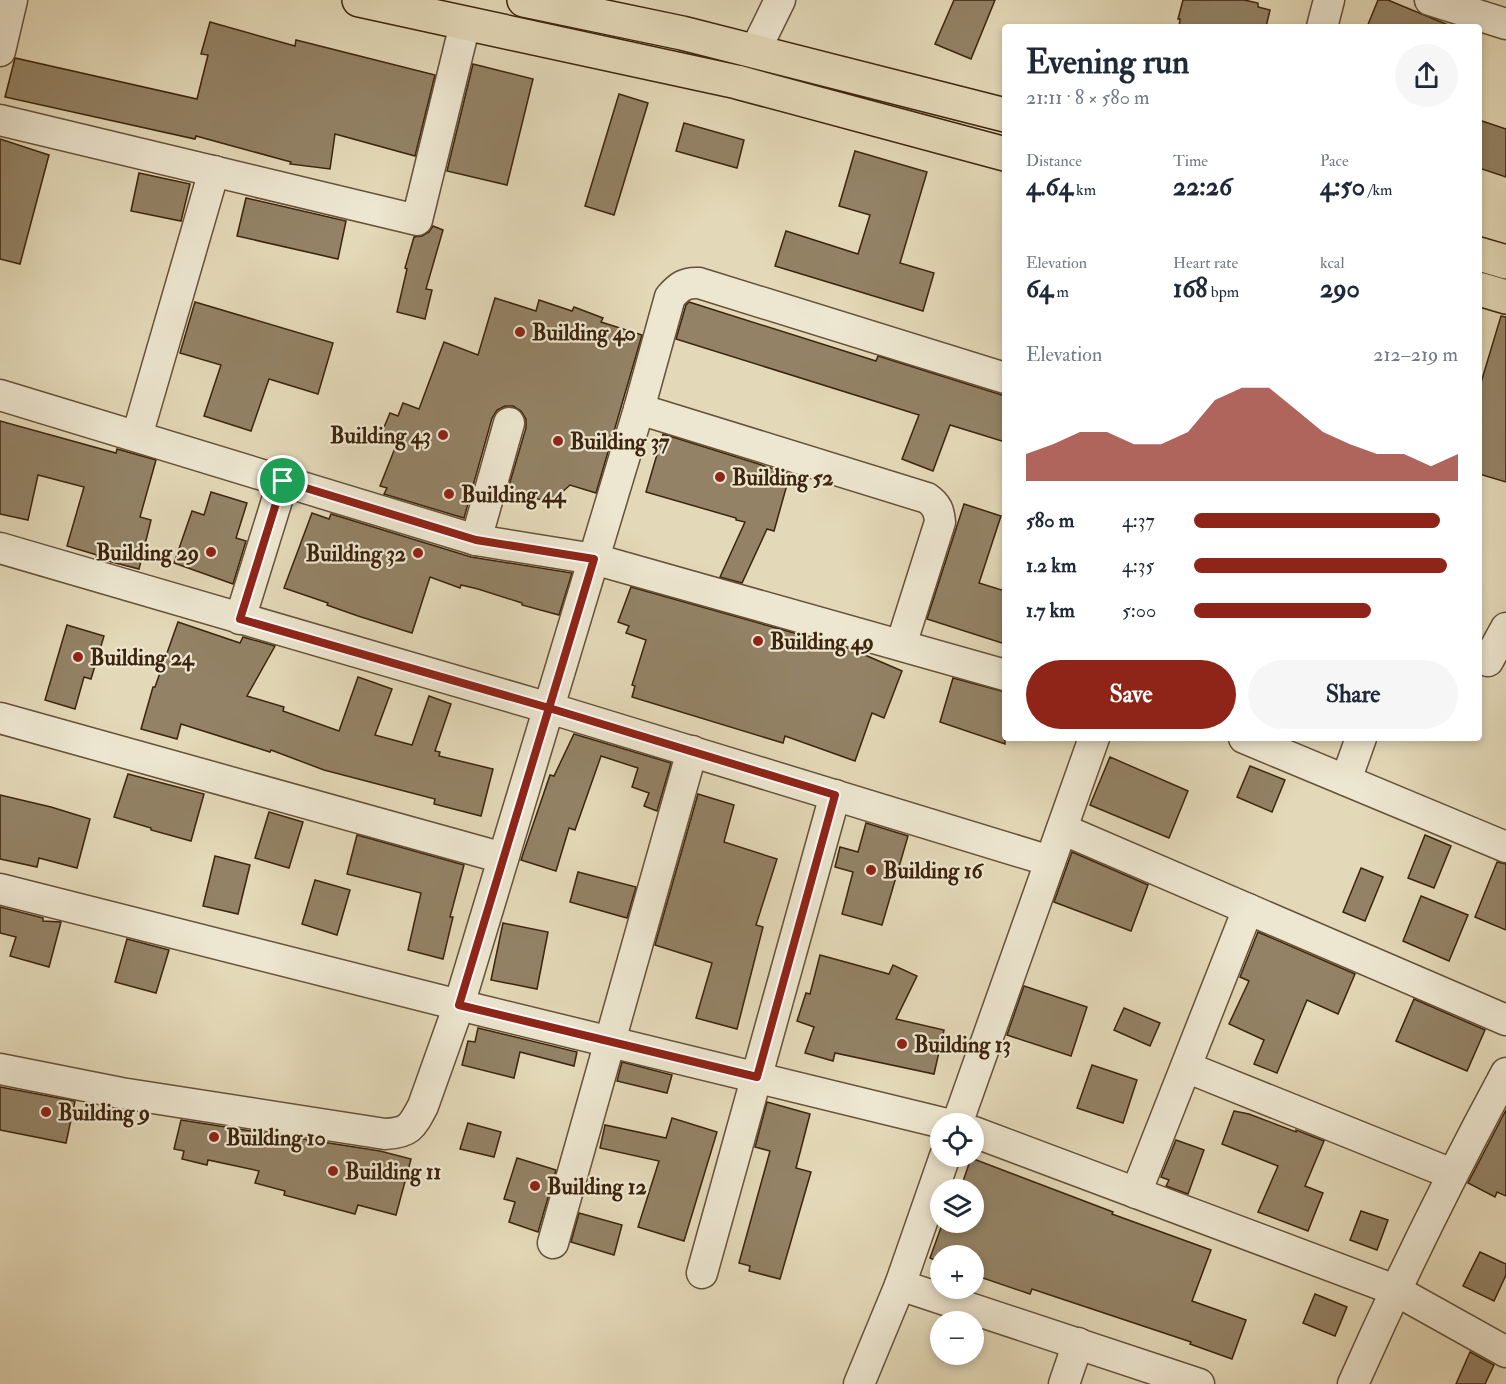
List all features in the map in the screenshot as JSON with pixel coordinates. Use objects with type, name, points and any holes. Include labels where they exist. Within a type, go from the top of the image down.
[{"type":"main road","points":[[359,0],[737,82],[1002,153]]},
{"type":"main road","points":[[524,0],[755,51],[1002,114]]},
{"type":"main road","points":[[570,46],[576,11]]},
{"type":"main road","points":[[1482,255],[1506,262]]},
{"type":"main road","points":[[1482,290],[1506,297]]},
{"type":"street","points":[[0,51],[12,0]]},
{"type":"street","points":[[755,51],[780,0]]},
{"type":"street","points":[[1324,24],[1329,0]]},
{"type":"street","points":[[1430,0],[1506,24]]},
{"type":"street","points":[[0,120],[417,220],[465,24]]},
{"type":"street","points":[[137,436],[214,171]]},
{"type":"street","points":[[0,1069],[121,1093],[385,1134],[400,1134],[407,1130],[423,1106],[459,1005],[639,409],[670,297],[678,288],[688,283],[699,283],[1002,377]]},
{"type":"street","points":[[0,395],[476,540],[594,559],[1002,674]]},
{"type":"street","points":[[639,409],[927,498],[935,504],[940,522],[901,645]]},
{"type":"street","points":[[476,540],[509,423]]},
{"type":"street","points":[[240,619],[283,481]]},
{"type":"street","points":[[0,548],[549,708],[1050,861]]},
{"type":"street","points":[[1488,661],[1506,628]]},
{"type":"street","points":[[0,718],[503,858]]},
{"type":"street","points":[[961,1113],[1093,741]]},
{"type":"street","points":[[1252,741],[1506,847]]},
{"type":"street","points":[[1346,780],[1360,741]]},
{"type":"street","points":[[554,1243],[692,751]]},
{"type":"street","points":[[702,1273],[835,795]]},
{"type":"street","points":[[1062,829],[1506,1020]]},
{"type":"street","points":[[0,889],[459,1005],[930,1120]]},
{"type":"street","points":[[1136,1193],[1248,909]]},
{"type":"street","points":[[1186,1067],[1452,1174]]},
{"type":"street","points":[[1353,1384],[1395,1290],[1452,1174],[1506,1073]]},
{"type":"street","points":[[984,1136],[1395,1290],[1506,1352]]},
{"type":"street","points":[[859,1384],[900,1285],[941,1167]]},
{"type":"street","points":[[900,1285],[1196,1384]]},
{"type":"street","points":[[1064,1384],[1078,1343]]},
{"type":"building","points":[[954,0],[995,0],[971,59],[935,44]]},
{"type":"building","points":[[1183,0],[1244,0],[1258,3],[1258,7],[1270,10],[1267,24],[1179,24],[1180,19],[1178,19]]},
{"type":"building","points":[[1378,0],[1388,0],[1446,24],[1368,24]]},
{"type":"building","points":[[210,22],[295,46],[296,40],[435,75],[415,156],[335,134],[330,169],[290,164],[291,162],[196,136],[195,139],[5,97],[15,58],[197,99],[208,55],[201,54]]},
{"type":"building","points":[[473,64],[533,79],[507,185],[447,171]]},
{"type":"building","points":[[619,94],[648,103],[614,215],[585,206]]},
{"type":"building","points":[[1482,121],[1506,129],[1506,177],[1482,169]]},
{"type":"building","points":[[684,123],[744,140],[737,168],[676,151]]},
{"type":"building","points":[[0,139],[49,155],[20,264],[0,259]]},
{"type":"building","points":[[855,151],[927,172],[900,263],[934,273],[923,311],[775,266],[786,231],[858,254],[870,215],[839,206]]},
{"type":"building","points":[[139,173],[190,184],[181,221],[131,211]]},
{"type":"building","points":[[246,198],[346,221],[338,259],[237,236]]},
{"type":"building","points":[[433,226],[443,230],[426,289],[432,290],[425,319],[397,312],[407,269],[405,268],[414,237],[429,232]]},
{"type":"building","points":[[495,298],[536,311],[539,300],[572,311],[574,307],[603,318],[601,322],[642,335],[596,493],[570,485],[550,503],[508,489],[526,428],[526,419],[521,411],[513,406],[505,406],[497,410],[492,418],[464,518],[384,494],[387,488],[380,486],[399,438],[382,432],[390,413],[398,416],[403,403],[419,409],[444,342],[478,355]]},
{"type":"building","points":[[195,302],[333,343],[318,394],[269,379],[251,431],[204,416],[221,365],[180,353]]},
{"type":"building","points":[[689,302],[876,361],[878,356],[1002,395],[1002,441],[950,425],[933,471],[902,459],[919,415],[676,339],[686,305]]},
{"type":"building","points":[[1501,316],[1506,317],[1506,482],[1482,475],[1482,379]]},
{"type":"building","points":[[0,421],[116,453],[117,449],[156,460],[140,517],[151,520],[139,569],[96,558],[97,555],[67,546],[84,487],[38,475],[28,520],[0,514]]},
{"type":"building","name":"Building 52","points":[[663,434],[790,474],[774,531],[767,529],[742,583],[720,577],[745,522],[646,492]]},
{"type":"building","name":"Building 29","points":[[211,492],[247,503],[236,538],[246,541],[233,584],[174,563],[192,511],[204,515]]},
{"type":"building","points":[[964,504],[1001,516],[979,583],[1002,590],[1002,643],[927,619]]},
{"type":"building","points":[[312,513],[329,519],[331,514],[471,557],[572,573],[559,615],[478,589],[461,585],[460,588],[430,577],[412,633],[358,616],[284,588]]},
{"type":"building","points":[[631,587],[851,649],[902,671],[884,718],[872,713],[855,761],[785,736],[783,743],[632,697],[635,686],[632,685],[646,640],[626,633],[629,626],[618,622]]},
{"type":"building","points":[[178,622],[240,643],[243,637],[275,646],[247,696],[284,707],[283,711],[339,731],[358,677],[392,689],[375,735],[412,745],[429,696],[451,704],[435,751],[440,752],[439,756],[493,769],[481,816],[434,804],[435,799],[324,770],[271,750],[270,752],[181,724],[177,739],[141,729],[153,687],[155,687]]},
{"type":"building","name":"Building 24","points":[[67,625],[104,636],[91,679],[84,677],[75,709],[45,700]]},
{"type":"building","points":[[953,678],[1002,691],[1002,741],[1005,741],[1005,744],[940,722]]},
{"type":"building","points":[[574,734],[671,763],[657,811],[644,806],[649,793],[632,787],[638,768],[601,756],[575,830],[569,828],[556,871],[521,860],[550,775],[554,776]]},
{"type":"building","points":[[1110,757],[1188,791],[1169,838],[1090,805]]},
{"type":"building","points":[[1250,766],[1285,780],[1272,812],[1237,797]]},
{"type":"building","points":[[128,774],[204,794],[191,841],[114,817]]},
{"type":"building","points":[[698,794],[734,805],[724,842],[777,859],[756,925],[763,927],[737,1029],[696,1018],[712,963],[655,945]]},
{"type":"building","points":[[0,795],[90,819],[77,868],[39,858],[37,867],[0,859]]},
{"type":"building","points":[[269,812],[303,822],[289,868],[255,858]]},
{"type":"building","name":"Building 16","points":[[866,823],[908,836],[882,925],[842,914],[853,872],[835,867],[840,847],[858,852]]},
{"type":"building","points":[[357,835],[464,865],[450,917],[453,917],[443,959],[408,950],[421,893],[347,874]]},
{"type":"building","points":[[1425,835],[1451,846],[1434,888],[1408,878]]},
{"type":"building","points":[[1072,852],[1148,885],[1131,931],[1054,902]]},
{"type":"building","points":[[215,856],[250,865],[238,914],[203,906]]},
{"type":"building","points":[[1497,862],[1506,864],[1506,930],[1475,917]]},
{"type":"building","points":[[1361,868],[1383,877],[1365,921],[1343,912]]},
{"type":"building","points":[[578,872],[636,887],[627,918],[570,902]]},
{"type":"building","points":[[315,880],[350,890],[337,935],[302,924]]},
{"type":"building","points":[[1421,896],[1468,915],[1449,961],[1403,941]]},
{"type":"building","points":[[0,907],[43,918],[43,921],[61,922],[49,967],[10,956],[16,937],[0,933]]},
{"type":"building","points":[[503,923],[548,932],[537,989],[491,980]]},
{"type":"building","points":[[1258,932],[1355,974],[1338,1014],[1307,1000],[1277,1073],[1254,1064],[1264,1040],[1229,1024],[1249,981],[1240,977]]},
{"type":"building","points":[[127,939],[169,950],[156,993],[115,982]]},
{"type":"building","points":[[820,955],[889,974],[893,965],[917,976],[896,1019],[944,1030],[934,1074],[835,1053],[833,1061],[805,1053],[814,1027],[797,1021],[806,993],[810,994]]},
{"type":"building","points":[[1024,986],[1087,1007],[1071,1056],[1007,1035]]},
{"type":"building","points":[[1414,999],[1485,1030],[1467,1071],[1396,1041]]},
{"type":"building","points":[[1124,1008],[1160,1023],[1150,1046],[1114,1030]]},
{"type":"building","points":[[478,1028],[577,1052],[574,1066],[520,1052],[514,1078],[462,1065],[468,1041],[475,1042]]},
{"type":"building","points":[[622,1062],[672,1075],[667,1093],[617,1081]]},
{"type":"building","points":[[1092,1065],[1137,1080],[1123,1123],[1077,1108]]},
{"type":"building","name":"Building 9","points":[[0,1087],[75,1101],[66,1143],[0,1130]]},
{"type":"building","points":[[767,1102],[810,1114],[796,1168],[811,1172],[780,1279],[749,1271],[750,1266],[739,1263],[770,1151],[755,1147]]},
{"type":"building","points":[[1506,1110],[1506,1196],[1497,1192],[1495,1197],[1468,1183]]},
{"type":"building","points":[[1234,1111],[1249,1114],[1324,1141],[1305,1186],[1323,1193],[1308,1231],[1258,1212],[1278,1166],[1222,1144]]},
{"type":"building","points":[[672,1118],[717,1132],[684,1241],[638,1227],[659,1161],[600,1148],[605,1125],[666,1138]]},
{"type":"building","name":"Building 11","points":[[181,1120],[380,1151],[411,1159],[396,1215],[358,1205],[355,1214],[284,1195],[285,1191],[255,1183],[259,1171],[208,1160],[207,1165],[182,1159],[184,1151],[174,1149]]},
{"type":"building","points":[[468,1123],[501,1132],[494,1157],[460,1149]]},
{"type":"building","points":[[1176,1140],[1204,1150],[1188,1194],[1166,1186],[1169,1180],[1161,1177]]},
{"type":"building","name":"Building 12","points":[[517,1158],[556,1170],[538,1232],[509,1222],[515,1202],[504,1199]]},
{"type":"building","points":[[984,1163],[1113,1212],[1112,1214],[1211,1250],[1192,1301],[1246,1320],[1232,1359],[1190,1344],[1191,1342],[1032,1289],[1030,1294],[984,1278],[984,1245],[935,1245],[939,1233],[984,1233],[984,1179],[964,1179],[968,1167],[984,1167]]},
{"type":"building","points":[[1361,1211],[1388,1220],[1377,1250],[1350,1240]]},
{"type":"building","points":[[579,1213],[622,1225],[614,1255],[571,1242]]},
{"type":"building","points":[[1480,1252],[1506,1264],[1506,1275],[1494,1301],[1463,1286]]},
{"type":"building","points":[[1315,1294],[1347,1307],[1335,1336],[1303,1323]]},
{"type":"building","points":[[1470,1352],[1494,1365],[1485,1384],[1456,1384]]},
{"type":"place","name":"Building 40","points":[[520,332]]},
{"type":"place","name":"Building 43","points":[[443,435]]},
{"type":"place","name":"Building 37","points":[[558,441]]},
{"type":"place","name":"Building 52","points":[[720,477]]},
{"type":"place","name":"Building 44","points":[[449,494]]},
{"type":"place","name":"Building 29","points":[[211,552]]},
{"type":"place","name":"Building 32","points":[[418,553]]},
{"type":"place","name":"Building 49","points":[[758,641]]},
{"type":"place","name":"Building 24","points":[[78,657]]},
{"type":"place","name":"Building 16","points":[[871,870]]},
{"type":"place","name":"Building 13","points":[[902,1044]]},
{"type":"place","name":"Building 9","points":[[46,1112]]},
{"type":"place","name":"Building 10","points":[[214,1137]]},
{"type":"place","name":"Building 11","points":[[333,1171]]},
{"type":"place","name":"Building 12","points":[[535,1186]]},
{"type":"route","points":[[283,481],[240,619],[549,708],[459,1005],[757,1077],[835,795],[549,708],[594,559],[476,540],[283,481]]}]
